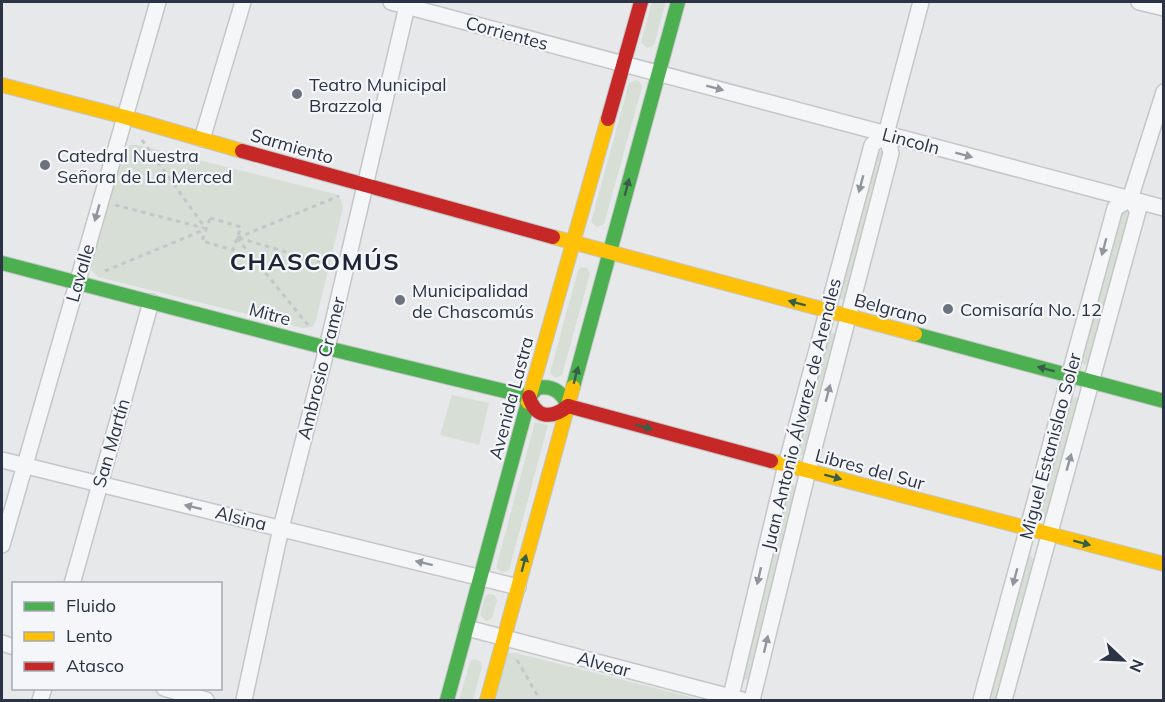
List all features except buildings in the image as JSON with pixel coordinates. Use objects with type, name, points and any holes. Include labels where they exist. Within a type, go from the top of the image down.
[{"type":"main road","name":"Avenida Lastra","points":[[447,700],[529,397],[641,2]]},
{"type":"main road","points":[[486,700],[678,2]]},
{"type":"main road","name":"Sarmiento","points":[[2,85],[573,242]]},
{"type":"main road","name":"Belgrano","points":[[573,242],[1164,400]]},
{"type":"main road","name":"Mitre","points":[[2,263],[327,348],[529,397]]},
{"type":"main road","points":[[551,387],[564,395],[568,406],[558,414],[543,415],[532,407],[529,397],[537,388],[551,387]]},
{"type":"main road","name":"Libres del Sur","points":[[568,406],[1164,564]]},
{"type":"street","name":"Lavalle","points":[[2,545],[158,2]]},
{"type":"street","points":[[202,139],[243,2]]},
{"type":"street","name":"Corrientes","points":[[390,2],[408,4],[659,73]]},
{"type":"street","name":"Juan Antonio Álvarez de Arenales","points":[[752,700],[808,471],[891,153],[886,134],[921,2]]},
{"type":"street","points":[[1139,2],[1164,8]]},
{"type":"street","name":"Ambrosio Cramer","points":[[244,700],[281,528],[327,348],[408,4]]},
{"type":"street","name":"Lincoln","points":[[659,73],[1164,208]]},
{"type":"street","name":"Miguel Estanislao Soler","points":[[981,700],[1115,208],[1130,199],[1164,92]]},
{"type":"street","name":"Juan Antonio Álvarez de Arenales","points":[[734,700],[786,465],[827,311],[872,145],[886,134]]},
{"type":"street","name":"Miguel Estanislao Soler","points":[[1004,700],[1138,211],[1130,199]]},
{"type":"street","name":"San Martín","points":[[73,582],[152,302]]},
{"type":"street","name":"Alsina","points":[[2,460],[518,587]]},
{"type":"street","name":"Alvear","points":[[467,628],[734,700]]},
{"type":"street","points":[[171,690],[206,700]]},
{"type":"path","points":[[125,117],[206,229]]},
{"type":"path","points":[[237,238],[365,186]]},
{"type":"path","points":[[100,202],[206,229]]},
{"type":"path","points":[[210,218],[241,227],[237,238],[233,250],[202,241],[210,218]]},
{"type":"path","points":[[77,283],[206,229]]},
{"type":"path","points":[[237,238],[345,270]]},
{"type":"path","points":[[237,238],[327,348]]},
{"type":"path","points":[[504,638],[540,700]]},
{"type":"shaded area","points":[[652,2],[666,2],[654,45],[647,48],[641,42]]},
{"type":"shaded area","points":[[636,80],[642,87],[604,224],[597,227],[591,222],[629,83]]},
{"type":"shaded area","points":[[131,145],[335,194],[341,200],[343,208],[316,320],[312,327],[303,328],[98,277],[92,271],[91,264],[124,150]]},
{"type":"shaded area","points":[[877,152],[884,152],[847,298],[841,300],[838,296]]},
{"type":"shaded area","points":[[1125,210],[1130,213],[1089,363],[1084,365],[1081,361],[1121,214]]},
{"type":"shaded area","points":[[582,267],[587,268],[590,274],[562,375],[556,378],[550,373],[578,270]]},
{"type":"shaded area","points":[[828,334],[836,335],[805,454],[799,456],[796,451]]},
{"type":"shaded area","points":[[452,395],[489,403],[479,445],[440,435]]},
{"type":"shaded area","points":[[1074,397],[1079,399],[1048,516],[1042,518],[1039,514],[1070,400]]},
{"type":"shaded area","points":[[535,422],[548,425],[509,570],[502,573],[496,568]]},
{"type":"shaded area","points":[[793,484],[796,490],[751,677],[745,680],[742,675],[788,485]]},
{"type":"shaded area","points":[[1031,556],[1035,562],[997,700],[987,700],[1027,557]]},
{"type":"shaded area","points":[[489,594],[494,595],[497,600],[492,618],[486,621],[480,615],[485,597]]},
{"type":"shaded area","points":[[508,653],[516,653],[702,700],[489,700]]},
{"type":"shaded area","points":[[474,659],[480,661],[482,666],[473,700],[459,700],[470,662]]},
{"type":"traffic: fast","points":[[573,387],[678,2]]},
{"type":"traffic: fast","points":[[2,263],[327,348],[529,397]]},
{"type":"traffic: fast","points":[[915,334],[1164,401]]},
{"type":"traffic: fast","points":[[529,397],[537,388],[548,388],[560,393],[568,406]]},
{"type":"traffic: fast","points":[[447,700],[528,402]]},
{"type":"traffic: slow","points":[[2,85],[242,151]]},
{"type":"traffic: slow","points":[[528,402],[608,119]]},
{"type":"traffic: slow","points":[[553,237],[915,334]]},
{"type":"traffic: slow","points":[[487,700],[573,387]]},
{"type":"traffic: slow","points":[[771,461],[1164,564]]},
{"type":"traffic: jam","points":[[608,119],[641,2]]},
{"type":"traffic: jam","points":[[242,151],[553,237]]},
{"type":"traffic: jam","points":[[529,397],[536,410],[545,415],[556,413],[568,406]]},
{"type":"traffic: jam","points":[[568,406],[771,461]]},
{"type":"place","name":"Teatro Municipal Brazzola","points":[[297,94]]},
{"type":"place","name":"Catedral Nuestra Señora de La Merced","points":[[45,165]]},
{"type":"place","name":"Municipalidad de Chascomús","points":[[400,300]]},
{"type":"place","name":"Comisaría No. 12","points":[[948,309]]},
{"type":"district","name":"CHASCOMÚS","points":[[315,261]]}]
